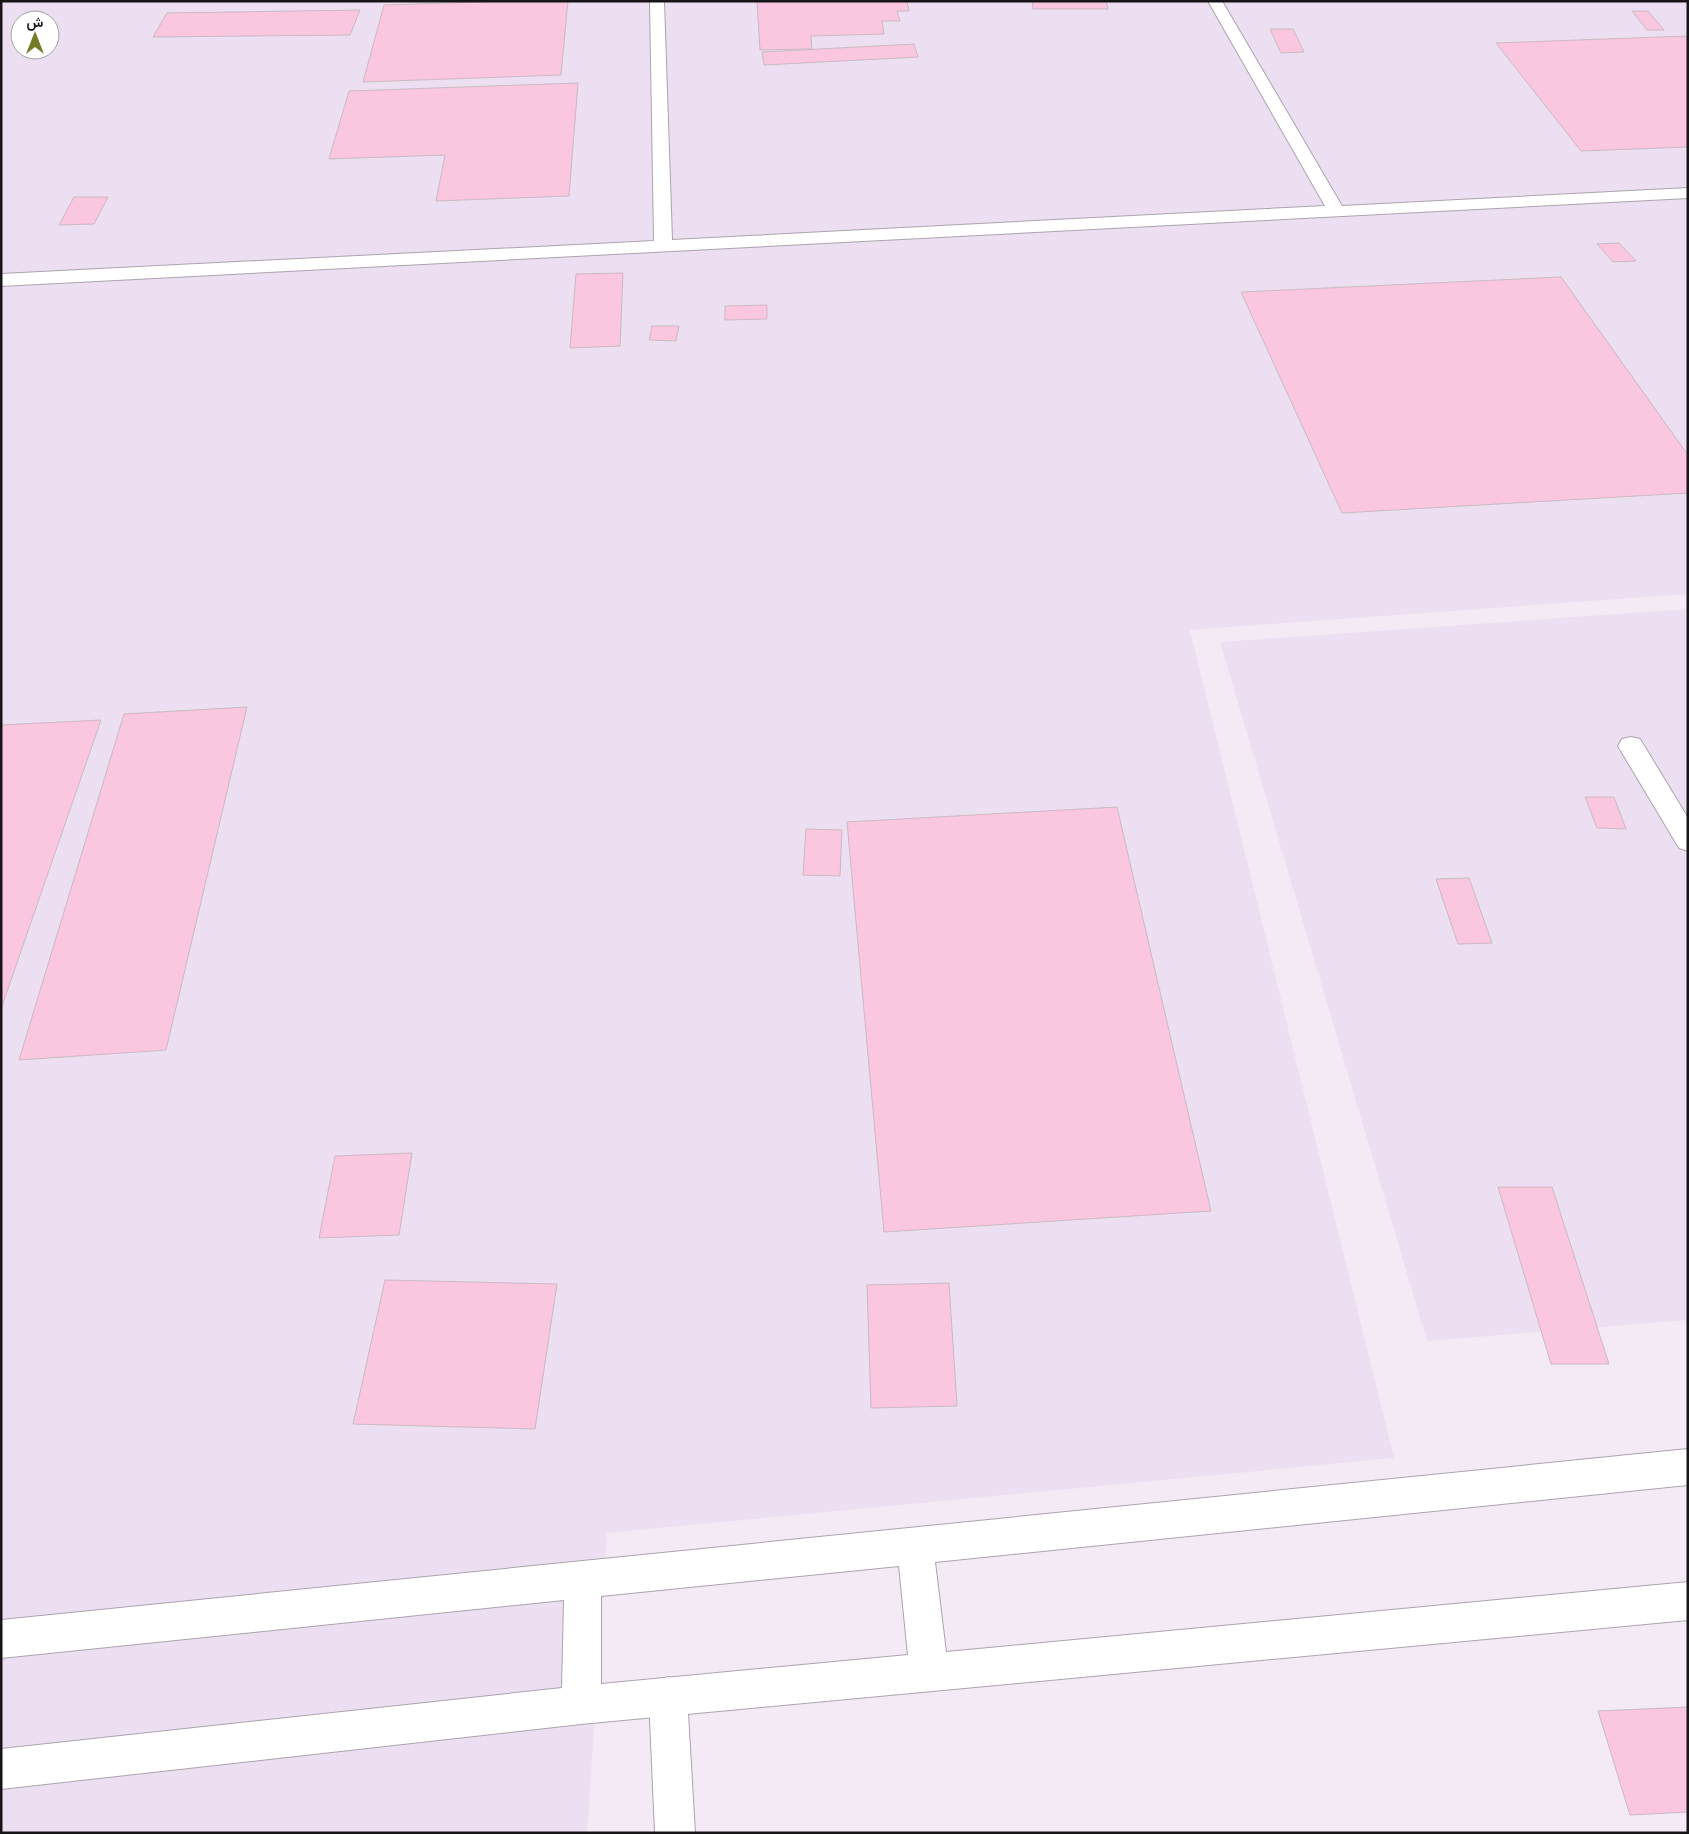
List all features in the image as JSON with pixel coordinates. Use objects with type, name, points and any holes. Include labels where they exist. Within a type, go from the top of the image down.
[{"type":"street","points":[[657,1],[663,246]]},
{"type":"street","points":[[1215,1],[1337,212]]},
{"type":"street","points":[[1,280],[1688,193]]},
{"type":"street","points":[[1631,746],[1688,842]]},
{"type":"street","points":[[1,1639],[1688,1467]]},
{"type":"street","points":[[915,1547],[929,1671]]},
{"type":"street","points":[[581,1705],[583,1580]]},
{"type":"street","points":[[1,1769],[668,1696],[1688,1601]]},
{"type":"street","points":[[668,1696],[675,1833]]},
{"type":"shaded area","points":[[1,1],[1688,1],[1688,594],[1190,630],[1394,1458],[607,1533],[587,1833],[1,1833]]},
{"type":"shaded area","points":[[1688,609],[1688,1320],[1427,1341],[1220,642]]},
{"type":"building","points":[[568,1],[561,75],[363,82],[384,5]]},
{"type":"building","points":[[757,1],[907,1],[909,11],[897,11],[900,21],[882,21],[884,34],[811,36],[812,49],[760,50]]},
{"type":"building","points":[[1032,1],[1106,1],[1108,9],[1033,9]]},
{"type":"building","points":[[360,10],[350,35],[153,37],[167,13]]},
{"type":"building","points":[[1632,11],[1648,11],[1664,30],[1647,30]]},
{"type":"building","points":[[1270,29],[1293,29],[1304,52],[1281,53]]},
{"type":"building","points":[[1688,36],[1688,147],[1581,151],[1496,43]]},
{"type":"building","points":[[914,44],[918,57],[764,65],[762,52]]},
{"type":"building","points":[[578,83],[569,196],[436,201],[445,155],[329,159],[349,91]]},
{"type":"building","points":[[74,197],[108,197],[94,224],[59,225]]},
{"type":"building","points":[[1619,243],[1636,261],[1613,262],[1597,244]]},
{"type":"building","points":[[623,273],[620,346],[570,348],[576,274]]},
{"type":"building","points":[[1561,277],[1688,455],[1688,493],[1342,513],[1241,292]]},
{"type":"building","points":[[767,305],[767,319],[725,320],[725,306]]},
{"type":"building","points":[[652,326],[679,326],[676,341],[649,340]]},
{"type":"building","points":[[247,707],[166,1050],[19,1060],[124,714]]},
{"type":"building","points":[[101,720],[1,1009],[1,725]]},
{"type":"building","points":[[1585,797],[1614,797],[1626,829],[1597,828]]},
{"type":"building","points":[[1117,807],[1211,1211],[884,1232],[847,822]]},
{"type":"building","points":[[806,829],[842,830],[840,876],[803,875]]},
{"type":"building","points":[[1469,878],[1492,943],[1458,944],[1436,879]]},
{"type":"building","points":[[412,1153],[399,1235],[319,1238],[335,1156]]},
{"type":"building","points":[[1498,1187],[1552,1187],[1609,1364],[1551,1364]]},
{"type":"building","points":[[385,1280],[557,1284],[535,1429],[353,1424]]},
{"type":"building","points":[[949,1283],[957,1406],[871,1408],[867,1285]]},
{"type":"building","points":[[1688,1707],[1688,1812],[1630,1815],[1598,1711]]}]
